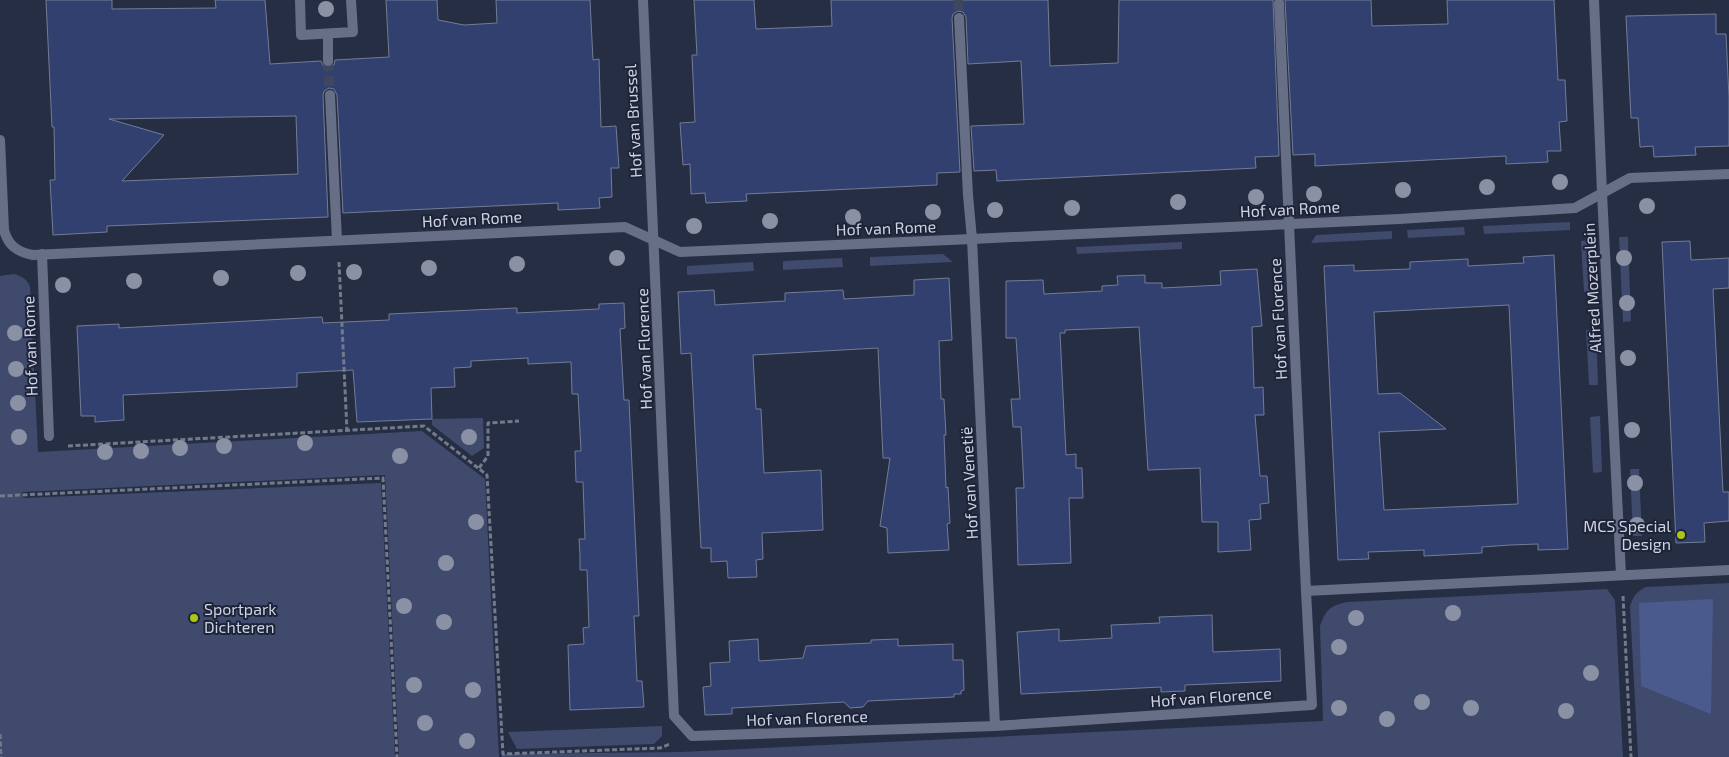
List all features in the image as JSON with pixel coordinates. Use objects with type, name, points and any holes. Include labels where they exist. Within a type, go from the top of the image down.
[{"type":"street","points":[[300,0],[301,36],[353,32],[351,0]]},
{"type":"street","name":"Hof van Brussel","points":[[642,0],[654,240]]},
{"type":"street","name":"Alfred Mozerplein","points":[[1594,0],[1621,575]]},
{"type":"street","name":"Hof van Florence","points":[[654,240],[674,716],[692,736],[995,726],[1312,705],[1279,3]]},
{"type":"street","name":"Hof van Venetië","points":[[959,18],[972,239],[995,726]]},
{"type":"street","points":[[328,34],[328,61]]},
{"type":"street","points":[[330,95],[337,240]]},
{"type":"street","name":"Hof van Rome","points":[[0,140],[4,230],[7,240],[13,248],[26,254],[625,227],[680,252],[972,239],[1575,208],[1630,178],[1729,174]]},
{"type":"street","name":"Hof van Rome","points":[[42,254],[49,436]]},
{"type":"street","points":[[1306,592],[1729,570]]},
{"type":"path","points":[[341,289],[347,431]]},
{"type":"path","points":[[479,468],[488,456],[488,423],[519,421]]},
{"type":"path","points":[[49,436],[59,446],[424,426],[488,474],[503,754],[660,748],[692,736]]},
{"type":"path","points":[[0,496],[383,478],[397,757]]},
{"type":"path","points":[[1621,575],[1631,757]]},
{"type":"path","points":[[0,734],[1,757]]},
{"type":"shaded area","points":[[1570,222],[1570,230],[1484,234],[1483,226]]},
{"type":"shaded area","points":[[1464,227],[1465,235],[1408,238],[1407,230]]},
{"type":"shaded area","points":[[1392,231],[1392,239],[1311,243],[1316,235]]},
{"type":"shaded area","points":[[1619,237],[1628,237],[1631,321],[1623,322]]},
{"type":"shaded area","points":[[1591,240],[1593,291],[1584,292],[1581,241]]},
{"type":"shaded area","points":[[1182,242],[1182,249],[1077,254],[1076,247]]},
{"type":"shaded area","points":[[943,254],[953,262],[870,266],[870,257]]},
{"type":"shaded area","points":[[842,258],[843,267],[783,270],[783,261]]},
{"type":"shaded area","points":[[753,262],[754,271],[687,275],[687,266]]},
{"type":"shaded area","name":"Sportpark Dichteren","points":[[14,274],[28,282],[30,287],[38,452],[422,431],[485,479],[499,757],[399,757],[385,475],[22,492],[23,498],[381,483],[395,757],[0,757],[0,276]]},
{"type":"shaded area","points":[[1586,330],[1596,330],[1598,385],[1589,385]]},
{"type":"shaded area","points":[[1600,416],[1602,472],[1593,473],[1590,417]]},
{"type":"shaded area","points":[[483,418],[484,448],[472,456],[432,425],[432,419]]},
{"type":"shaded area","points":[[1630,469],[1639,469],[1642,536],[1633,536]]},
{"type":"shaded area","points":[[1729,583],[1729,757],[1638,757],[1630,607],[1634,597],[1646,587]]},
{"type":"shaded area","points":[[1607,589],[1615,600],[1623,757],[501,757],[503,754],[681,752],[1323,721],[1320,626],[1326,612],[1336,605],[1347,602]]},
{"type":"shaded area","points":[[1713,599],[1711,714],[1641,686],[1639,603]]},
{"type":"shaded area","points":[[662,726],[662,736],[654,744],[517,749],[508,732]]},
{"type":"building","points":[[46,0],[112,0],[112,9],[216,8],[215,0],[265,0],[270,64],[321,61],[324,67],[328,68],[334,65],[335,60],[389,57],[386,0],[437,0],[438,20],[464,25],[497,23],[496,0],[590,0],[593,60],[599,59],[601,127],[616,126],[619,168],[611,168],[612,197],[599,198],[600,208],[558,210],[558,203],[343,213],[337,95],[334,89],[329,88],[324,91],[323,95],[328,217],[107,226],[107,232],[53,235],[50,180],[55,180],[54,127],[52,127]],"holes":[[[296,116],[298,174],[122,181],[164,135],[109,119]]]},
{"type":"building","points":[[694,0],[754,0],[756,29],[832,26],[831,0],[1048,0],[1050,66],[1118,63],[1119,0],[1273,0],[1279,156],[1255,157],[1256,168],[997,181],[996,170],[974,171],[971,126],[1024,124],[1021,61],[968,64],[966,17],[963,12],[958,11],[953,14],[952,18],[960,172],[937,173],[937,185],[746,194],[747,201],[706,203],[705,193],[691,194],[690,164],[683,165],[680,123],[695,122],[692,55],[697,55]]},
{"type":"building","points":[[1285,0],[1371,0],[1372,26],[1448,24],[1447,0],[1554,0],[1558,80],[1565,80],[1567,121],[1559,122],[1561,151],[1547,151],[1548,162],[1506,164],[1506,156],[1315,166],[1315,154],[1293,155]]},
{"type":"building","points":[[1716,14],[1716,34],[1726,34],[1729,146],[1695,147],[1696,155],[1654,157],[1653,146],[1640,147],[1638,118],[1631,118],[1626,16]]},
{"type":"building","points":[[1690,241],[1691,260],[1729,258],[1729,288],[1713,289],[1723,492],[1729,492],[1729,521],[1704,523],[1705,542],[1676,543],[1662,242]]},
{"type":"building","points":[[1554,255],[1568,549],[1538,550],[1538,544],[1510,545],[1482,547],[1482,553],[1424,556],[1424,550],[1368,552],[1369,559],[1338,560],[1324,266],[1354,265],[1354,271],[1410,269],[1410,262],[1468,259],[1468,266],[1524,263],[1523,257]],"holes":[[[1509,305],[1518,504],[1384,510],[1379,432],[1446,429],[1400,393],[1378,394],[1374,312]]]},
{"type":"building","points":[[1257,269],[1262,326],[1252,327],[1254,388],[1263,387],[1264,415],[1255,415],[1260,476],[1267,476],[1269,503],[1260,504],[1261,519],[1249,520],[1251,550],[1218,552],[1218,522],[1202,522],[1200,468],[1148,470],[1139,327],[1065,330],[1065,333],[1060,333],[1066,455],[1076,454],[1076,468],[1082,468],[1083,498],[1069,498],[1071,563],[1018,565],[1016,488],[1024,488],[1021,427],[1013,427],[1011,399],[1020,399],[1016,338],[1006,338],[1006,281],[1043,280],[1044,294],[1102,291],[1102,286],[1118,285],[1117,276],[1145,275],[1145,283],[1162,283],[1162,288],[1221,285],[1220,271]]},
{"type":"building","points":[[949,278],[952,340],[939,341],[941,399],[944,399],[946,435],[944,435],[946,488],[948,487],[950,523],[947,524],[949,550],[888,553],[887,528],[880,526],[890,458],[883,458],[878,348],[753,355],[756,409],[761,409],[764,473],[821,470],[823,530],[762,533],[763,559],[756,560],[757,577],[728,578],[727,561],[711,562],[711,548],[701,548],[691,353],[681,354],[678,292],[714,290],[715,305],[785,301],[785,293],[843,290],[844,299],[914,295],[914,280]]},
{"type":"building","points":[[624,303],[625,328],[620,329],[624,400],[629,400],[639,616],[634,616],[637,681],[642,681],[644,707],[570,710],[568,645],[584,644],[583,628],[589,627],[587,570],[580,570],[579,539],[585,539],[583,482],[576,482],[575,451],[581,451],[578,394],[572,394],[571,362],[528,364],[528,358],[471,361],[471,367],[454,368],[455,387],[431,388],[432,419],[357,422],[353,370],[297,373],[297,387],[123,395],[124,420],[95,422],[95,416],[81,416],[77,326],[119,324],[119,328],[322,317],[323,323],[389,320],[389,314],[517,308],[517,313],[599,309],[599,304]]},
{"type":"building","points":[[1212,615],[1213,652],[1280,649],[1281,681],[1185,685],[1185,691],[1161,692],[1161,687],[1021,694],[1017,632],[1059,629],[1059,641],[1112,638],[1111,625],[1160,623],[1159,617]]},
{"type":"building","points":[[758,639],[759,661],[803,658],[806,646],[871,643],[871,640],[898,639],[898,646],[953,644],[953,660],[963,660],[964,690],[961,691],[961,694],[954,694],[954,697],[868,701],[863,707],[850,708],[844,702],[732,708],[732,714],[705,715],[703,687],[711,686],[710,663],[730,662],[729,641]]},
{"type":"tunnel","points":[[958,0],[959,18]]},
{"type":"tunnel","points":[[328,61],[330,95]]},
{"type":"place","name":"MCS Special Design","points":[[1681,535]]},
{"type":"place","name":"Sportpark Dichteren","points":[[194,618]]}]
